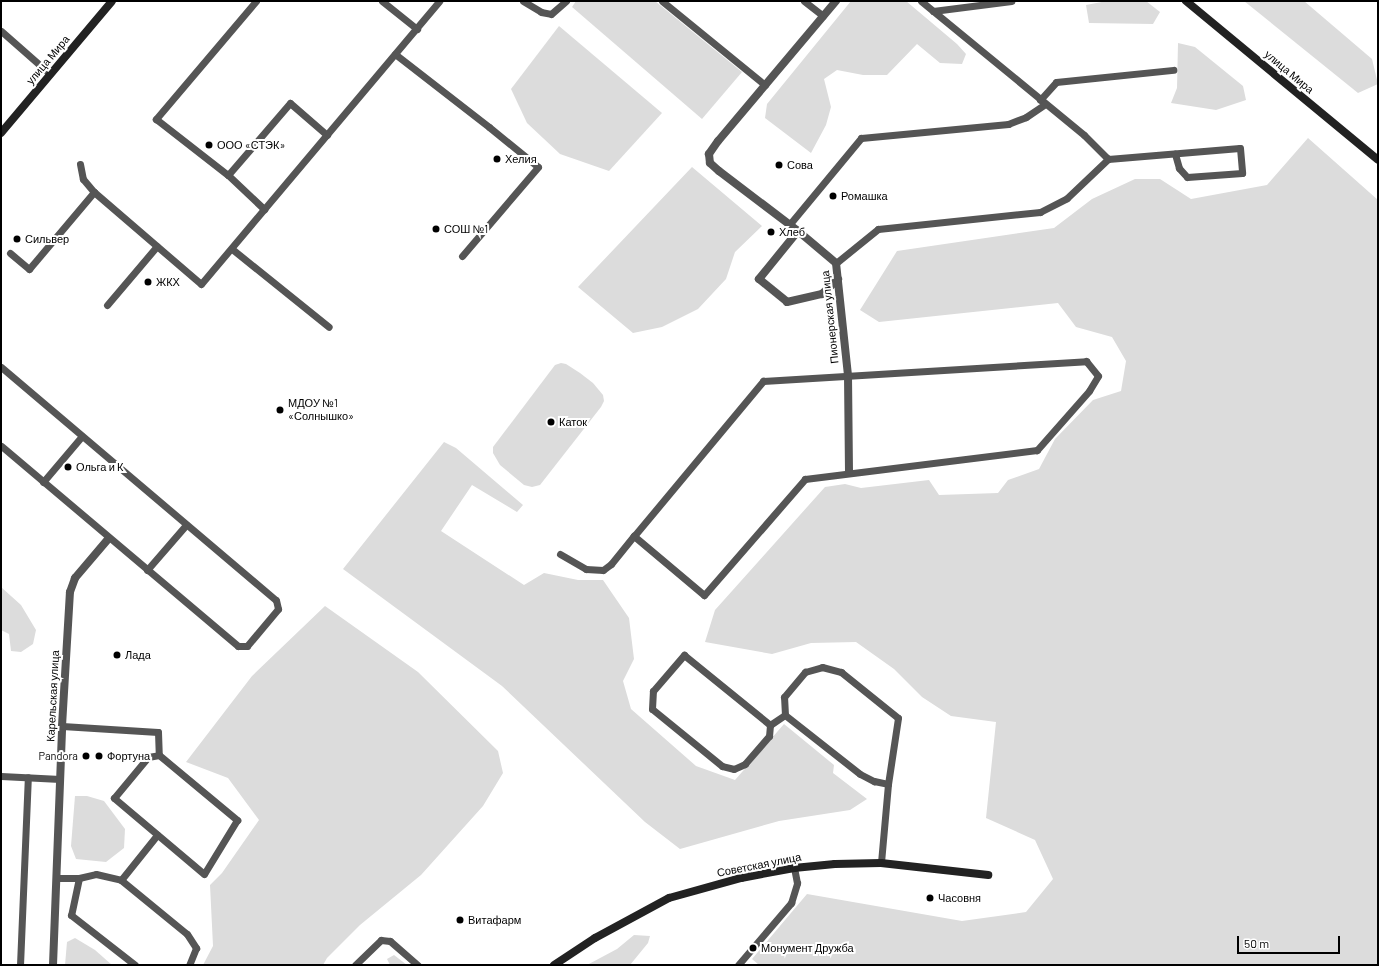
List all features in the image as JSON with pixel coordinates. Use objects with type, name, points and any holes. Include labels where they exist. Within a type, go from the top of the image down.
[{"type":"street","name":"улица Мира","points":[[1,133],[112,1]]},
{"type":"street","name":"Пионерская улица","points":[[836,1],[718,141],[709,154],[710,163],[798,231],[836,264],[848,376],[849,472]]},
{"type":"street","name":"улица Мира","points":[[1186,1],[1378,160]]},
{"type":"street","points":[[798,231],[759,280],[787,302],[822,294],[838,279]]},
{"type":"street","name":"Карельская улица","points":[[53,965],[58,878],[62,726],[70,592],[75,578],[109,538]]},
{"type":"street","name":"Советская улица","points":[[554,965],[595,938],[670,898],[741,878],[794,868],[835,864],[881,863],[988,875]]},
{"type":"lane","points":[[256,1],[156,119],[228,175],[264,210]]},
{"type":"lane","points":[[382,1],[417,29]]},
{"type":"lane","points":[[80,164],[84,179],[94,192],[201,284],[439,1]]},
{"type":"lane","points":[[523,1],[541,12],[551,14],[566,1]]},
{"type":"lane","points":[[662,1],[765,85]]},
{"type":"lane","points":[[804,1],[823,16]]},
{"type":"lane","points":[[921,1],[1084,135],[1108,159]]},
{"type":"lane","points":[[933,11],[1011,1]]},
{"type":"lane","points":[[1,31],[50,74]]},
{"type":"lane","points":[[395,54],[538,167],[462,256]]},
{"type":"lane","points":[[789,225],[861,138],[1008,124],[1026,117],[1042,102],[1056,82],[1173,70]]},
{"type":"lane","points":[[228,175],[290,103],[327,135]]},
{"type":"lane","points":[[836,264],[878,229],[1040,212],[1067,198],[1108,159],[1240,148],[1242,173],[1187,177],[1179,168],[1175,154]]},
{"type":"lane","points":[[10,253],[29,268],[94,192]]},
{"type":"lane","points":[[107,305],[157,246]]},
{"type":"lane","points":[[232,249],[330,327]]},
{"type":"lane","points":[[560,554],[586,570],[602,570],[611,564],[634,536],[763,381],[1086,361],[1098,376],[1089,391],[1036,450],[849,472],[805,479],[704,595],[634,536]]},
{"type":"lane","points":[[1,367],[276,600],[278,609],[247,646],[238,646],[1,446]]},
{"type":"lane","points":[[43,482],[82,436]]},
{"type":"lane","points":[[147,570],[186,525]]},
{"type":"lane","points":[[684,655],[770,725],[769,736],[745,764],[734,769],[722,766],[652,709],[653,691],[684,655]]},
{"type":"lane","points":[[881,863],[888,784],[898,718],[841,672],[822,667],[805,672],[784,697],[785,715],[860,774],[874,781],[888,784]]},
{"type":"lane","points":[[770,725],[785,715]]},
{"type":"lane","points":[[62,726],[158,732],[159,755],[237,820],[204,874],[114,798],[148,757],[159,755]]},
{"type":"lane","points":[[1,776],[60,779]]},
{"type":"lane","points":[[20,965],[28,777]]},
{"type":"lane","points":[[122,880],[157,835]]},
{"type":"lane","points":[[738,965],[791,903],[797,883],[794,868]]},
{"type":"lane","points":[[58,878],[79,878],[96,874],[122,880],[187,934],[196,948],[189,965]]},
{"type":"lane","points":[[79,878],[71,915],[135,965]]},
{"type":"lane","points":[[355,965],[381,940],[390,941],[418,965]]},
{"type":"shaded area","points":[[576,1],[655,1],[742,72],[702,119],[572,7]]},
{"type":"shaded area","points":[[851,1],[906,1],[957,44],[966,54],[962,64],[940,63],[917,44],[887,75],[863,75],[837,70],[824,79],[831,107],[826,125],[811,153],[765,118],[767,104]]},
{"type":"shaded area","points":[[1107,1],[1146,1],[1160,12],[1153,24],[1089,23],[1086,5]]},
{"type":"shaded area","points":[[1244,1],[1304,1],[1372,59],[1378,84],[1358,93]]},
{"type":"shaded area","points":[[559,26],[662,113],[609,171],[560,154],[527,123],[511,89]]},
{"type":"shaded area","points":[[1178,43],[1195,47],[1243,86],[1246,100],[1216,110],[1171,103],[1177,88]]},
{"type":"shaded area","points":[[1308,138],[1378,200],[1378,965],[759,965],[752,959],[807,894],[962,921],[1026,912],[1053,879],[1035,840],[986,818],[996,722],[951,716],[922,697],[894,669],[856,642],[811,643],[772,654],[705,642],[715,610],[825,487],[845,484],[861,488],[929,480],[939,495],[998,493],[1008,480],[1039,469],[1055,439],[1093,400],[1121,391],[1126,361],[1112,337],[1076,327],[1058,303],[879,322],[860,310],[897,251],[1054,228],[1092,199],[1135,179],[1160,179],[1191,199],[1267,185]]},
{"type":"shaded area","points":[[692,167],[762,226],[735,252],[726,279],[698,309],[662,327],[633,333],[578,287]]},
{"type":"shaded area","name":"Каток","points":[[561,363],[566,364],[593,383],[603,395],[604,401],[601,407],[540,485],[532,487],[524,485],[500,465],[493,453],[493,447],[555,365]]},
{"type":"shaded area","points":[[444,442],[456,448],[523,505],[517,512],[472,485],[441,531],[524,585],[544,573],[578,580],[603,580],[629,618],[634,659],[623,681],[631,709],[696,766],[735,780],[784,724],[834,765],[833,773],[867,799],[850,810],[779,821],[680,849],[645,822],[502,686],[343,569]]},
{"type":"shaded area","points":[[1,587],[21,605],[36,630],[33,644],[21,652],[11,651],[9,634],[1,630]]},
{"type":"shaded area","points":[[325,606],[418,672],[498,751],[503,773],[483,806],[421,875],[360,925],[327,958],[323,965],[203,965],[213,946],[210,885],[222,873],[259,820],[228,778],[186,762],[252,676]]},
{"type":"shaded area","points":[[75,796],[87,796],[104,801],[125,829],[124,848],[106,862],[76,859],[71,846]]},
{"type":"shaded area","points":[[634,935],[650,936],[648,943],[630,965],[587,965],[617,949]]},
{"type":"shaded area","points":[[75,938],[95,950],[112,965],[65,965],[67,942]]},
{"type":"shaded area","points":[[394,955],[407,965],[390,965],[387,959]]},
{"type":"place","name":"ООО «СТЭК»","points":[[209,145]]},
{"type":"place","name":"Хелия","points":[[497,159]]},
{"type":"place","name":"Сова","points":[[779,165]]},
{"type":"place","name":"Ромашка","points":[[833,196]]},
{"type":"place","name":"СОШ №1","points":[[436,229]]},
{"type":"place","name":"Хлеб","points":[[771,232]]},
{"type":"place","name":"Сильвер","points":[[17,239]]},
{"type":"place","name":"ЖКХ","points":[[148,282]]},
{"type":"place","name":"МДОУ №1 «Солнышко»","points":[[280,410]]},
{"type":"place","name":"Каток","points":[[551,422]]},
{"type":"place","name":"Ольга и К","points":[[68,467]]},
{"type":"place","name":"Лада","points":[[117,655]]},
{"type":"place","name":"Pandora","points":[[86,756]]},
{"type":"place","name":"Фортуна","points":[[99,756]]},
{"type":"place","name":"Часовня","points":[[930,898]]},
{"type":"place","name":"Витафарм","points":[[460,920]]},
{"type":"place","name":"Монумент Дружба","points":[[753,948]]}]
